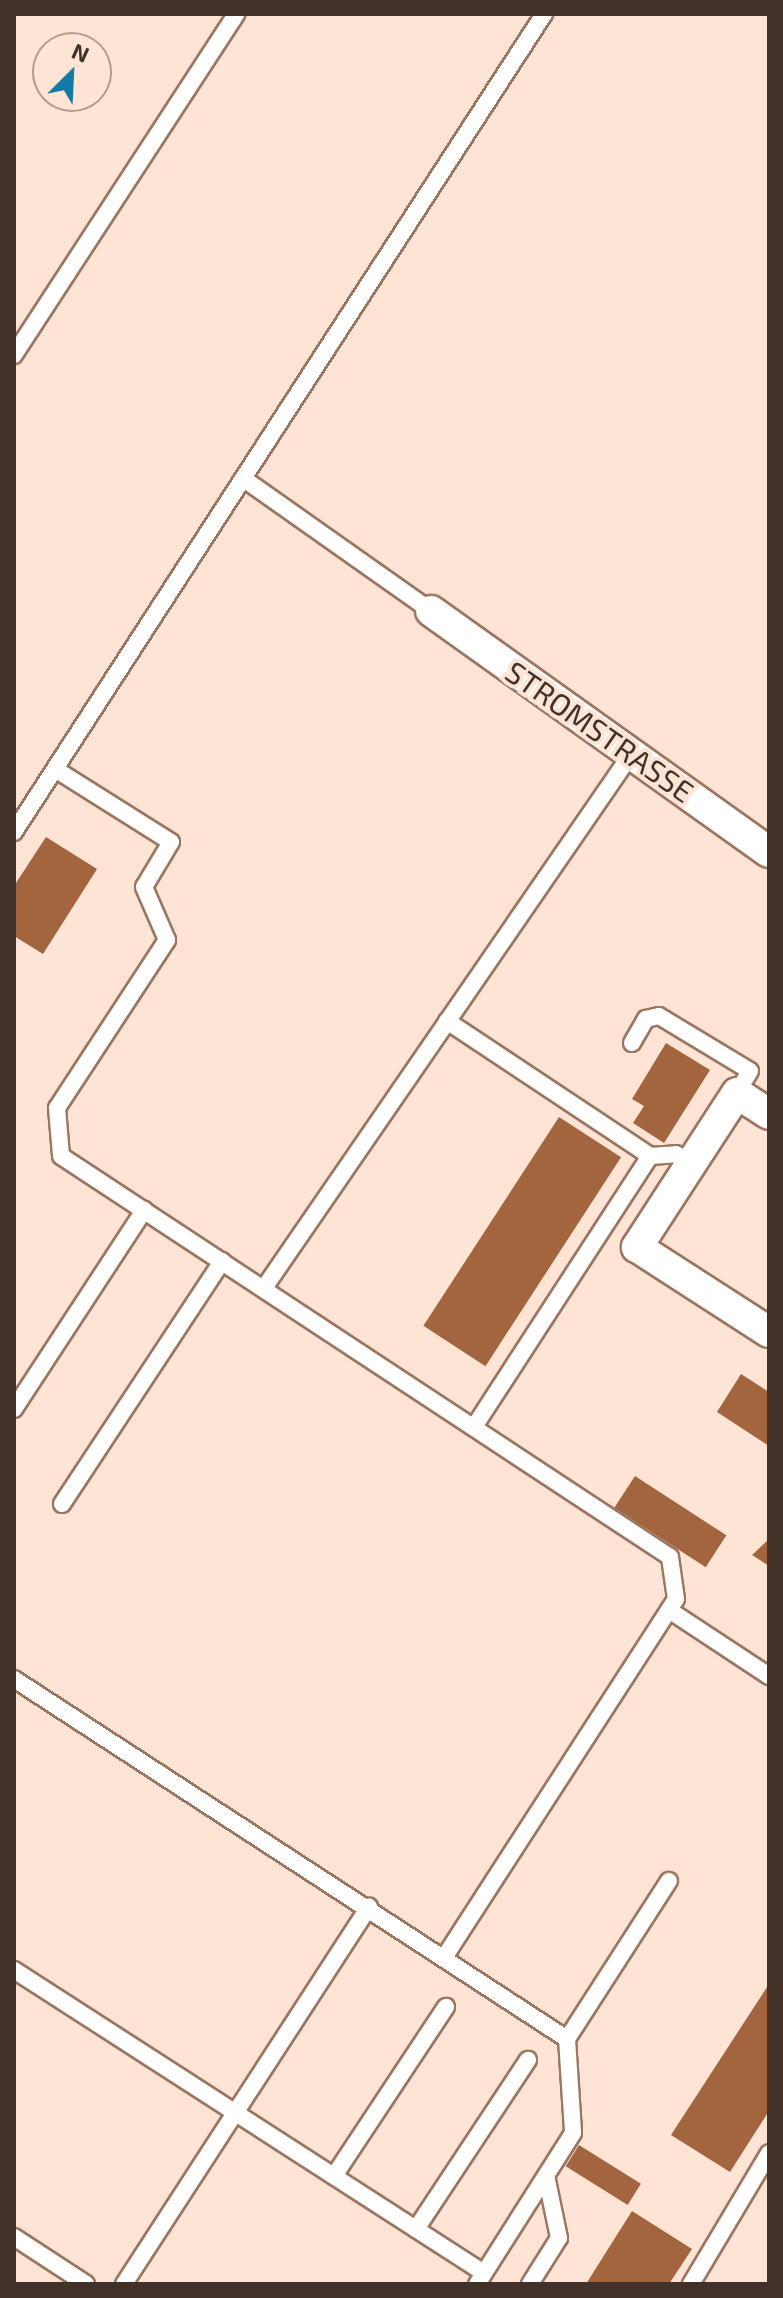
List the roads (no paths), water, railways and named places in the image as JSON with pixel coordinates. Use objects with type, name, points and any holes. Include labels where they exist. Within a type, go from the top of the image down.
[{"type":"street","name":"STROMSTRASSE","points":[[431,611],[769,852]]},
{"type":"street","points":[[769,1114],[737,1093],[637,1247],[769,1332]]},
{"type":"lane","points":[[14,355],[236,14]]},
{"type":"lane","points":[[14,832],[544,14]]},
{"type":"lane","points":[[244,479],[431,611]]},
{"type":"lane","points":[[264,1288],[632,753]]},
{"type":"lane","points":[[55,769],[171,842],[144,887],[167,940],[57,1108],[61,1156],[670,1557],[676,1599],[445,1956]]},
{"type":"lane","points":[[632,1043],[646,1019],[659,1016],[750,1071],[737,1093]]},
{"type":"lane","points":[[447,1021],[650,1156],[676,1154],[691,1163]]},
{"type":"lane","points":[[474,1427],[650,1156]]},
{"type":"lane","points":[[14,1409],[144,1210]]},
{"type":"lane","points":[[62,1504],[222,1261]]},
{"type":"lane","points":[[669,1610],[769,1676]]},
{"type":"lane","points":[[14,1679],[445,1956],[567,2039]]},
{"type":"lane","points":[[14,1970],[416,2229],[481,2279],[573,2133],[567,2039],[669,1881]]},
{"type":"lane","points":[[124,2284],[369,1907]]},
{"type":"lane","points":[[334,2176],[446,2007]]},
{"type":"lane","points":[[416,2229],[528,2060]]},
{"type":"lane","points":[[691,2284],[769,2153]]},
{"type":"lane","points":[[530,2284],[559,2238],[546,2175]]},
{"type":"lane","points":[[14,2237],[86,2284]]}]
